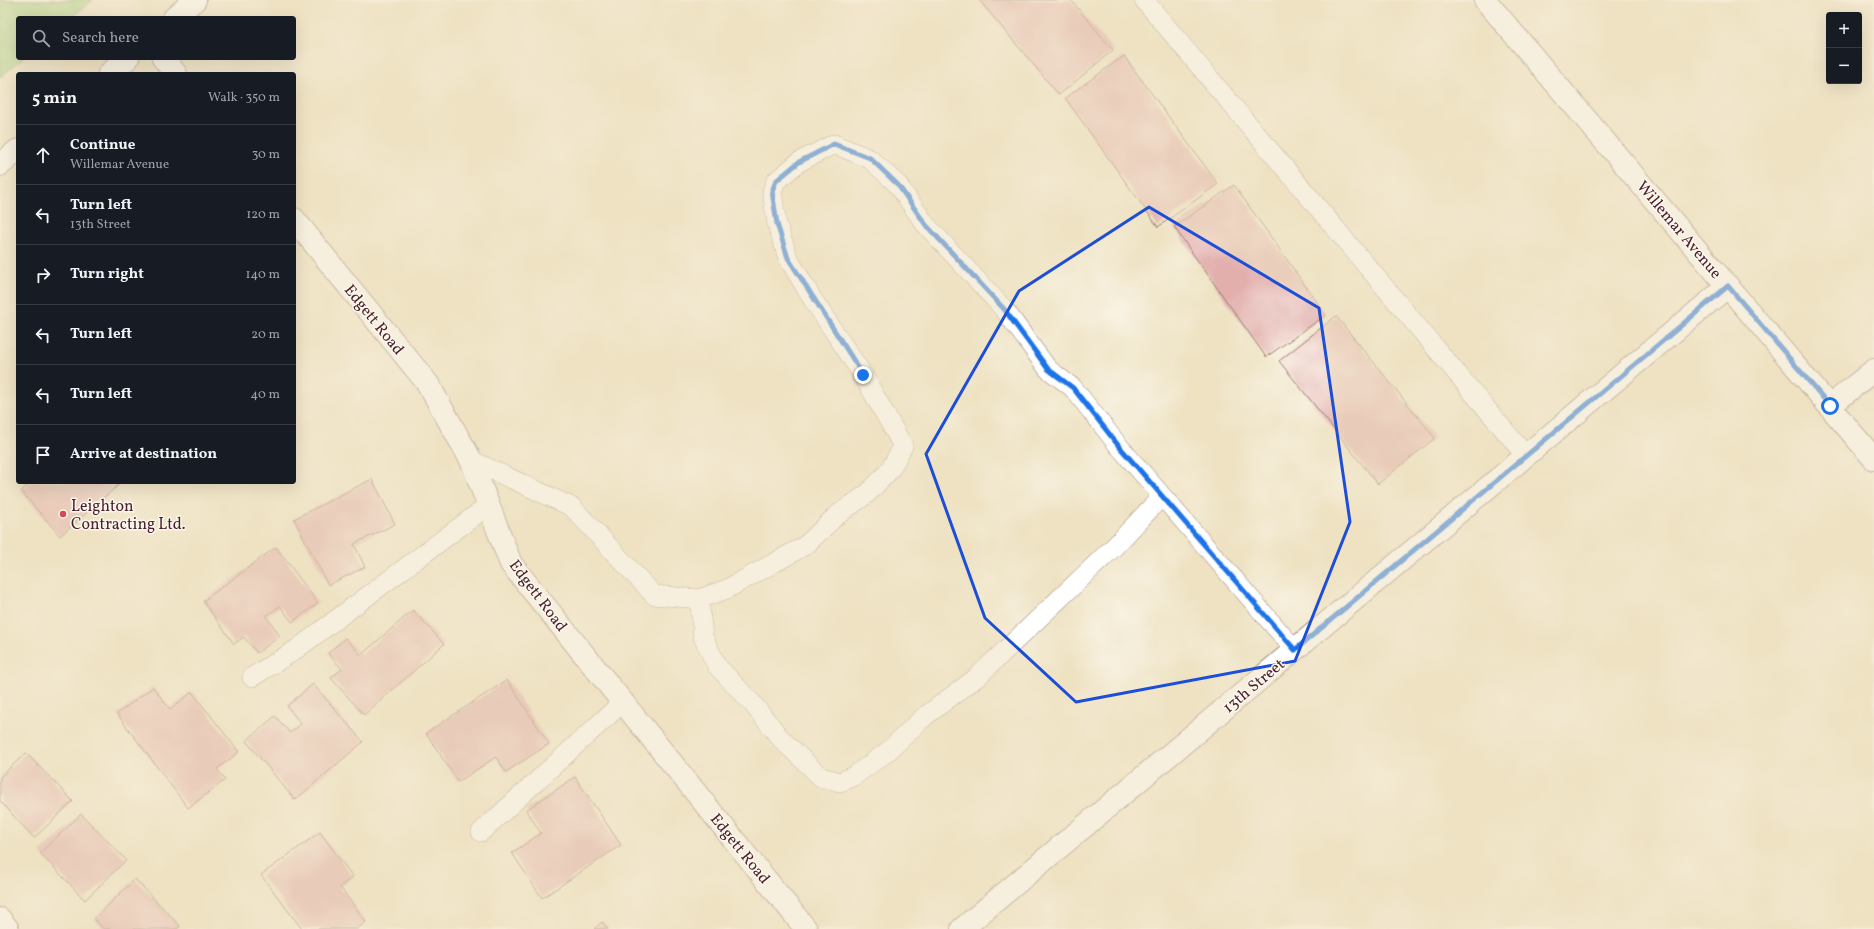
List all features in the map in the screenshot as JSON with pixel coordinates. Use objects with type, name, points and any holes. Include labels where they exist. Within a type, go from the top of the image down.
[{"type":"street","points":[[176,16],[196,0]]},
{"type":"street","name":"Willemar Avenue","points":[[1485,0],[1874,459]]},
{"type":"street","points":[[111,72],[126,60]]},
{"type":"street","points":[[164,60],[174,72]]},
{"type":"street","points":[[0,165],[16,152]]},
{"type":"street","name":"Edgett Road","points":[[296,221],[428,384],[471,460],[511,564],[806,929]]},
{"type":"street","name":"13th Street","points":[[962,929],[1728,286]]},
{"type":"street","points":[[1830,406],[1874,370]]},
{"type":"street","points":[[0,919],[8,929]]},
{"type":"lane","points":[[1144,0],[1526,456]]},
{"type":"lane","points":[[471,460],[572,507],[654,595],[699,599],[727,588],[806,545],[837,515],[867,494],[890,470],[903,446],[863,375],[788,258],[777,224],[772,191],[776,181],[799,162],[834,144],[870,158],[898,185],[926,225],[1004,309],[1048,369],[1073,388],[1162,496],[1222,563],[1295,650]]},
{"type":"lane","points":[[699,599],[703,637],[717,666],[752,703],[782,740],[821,777],[840,782],[854,776],[882,756],[924,717],[976,678],[1110,550],[1162,496]]},
{"type":"lane","points":[[252,677],[294,651],[489,505]]},
{"type":"lane","points":[[481,832],[623,702]]},
{"type":"highlighted area","points":[[1149,207],[1319,308],[1350,522],[1295,661],[1076,702],[985,618],[926,454],[1019,291]]},
{"type":"green space","points":[[0,0],[93,0],[73,16],[16,16],[16,60],[21,60],[0,77]]},
{"type":"building","points":[[979,0],[1071,0],[1113,50],[1059,95]]},
{"type":"building","points":[[1124,56],[1218,184],[1158,227],[1065,98]]},
{"type":"building","points":[[1234,185],[1326,315],[1266,357],[1174,227]]},
{"type":"building","points":[[1336,316],[1435,438],[1378,484],[1279,361]]},
{"type":"building","points":[[372,479],[395,524],[354,544],[365,567],[328,585],[294,519]]},
{"type":"building","name":"Leighton Contracting Ltd.","points":[[30,484],[120,484],[60,536],[21,491]]},
{"type":"building","points":[[276,547],[318,603],[292,622],[280,606],[266,616],[280,636],[257,653],[244,637],[234,644],[203,601]]},
{"type":"building","points":[[413,610],[444,644],[364,715],[331,678],[342,669],[328,653],[345,638],[361,655]]},
{"type":"building","points":[[507,680],[549,744],[506,772],[496,757],[458,782],[426,733]]},
{"type":"building","points":[[313,684],[363,742],[295,800],[246,741],[275,716],[290,733],[301,724],[287,706]]},
{"type":"building","points":[[153,687],[170,709],[192,692],[239,752],[217,769],[225,780],[188,808],[117,714]]},
{"type":"building","points":[[26,753],[73,801],[34,838],[0,801],[0,777]]},
{"type":"building","points":[[575,777],[621,845],[542,898],[512,853],[541,833],[526,810]]},
{"type":"building","points":[[81,814],[126,860],[85,900],[40,853]]},
{"type":"building","points":[[320,832],[353,877],[340,887],[366,922],[357,929],[302,929],[261,875]]},
{"type":"building","points":[[135,879],[180,926],[177,929],[104,929],[94,919]]},
{"type":"building","points":[[602,922],[608,929],[594,929]]},
{"type":"place","name":"Leighton Contracting Ltd.","points":[[63,514]]},
{"type":"route","points":[[863,375],[813,300],[788,258],[777,224],[772,191],[776,181],[799,162],[834,144],[870,158],[898,185],[926,225],[1004,309],[1048,369],[1073,388],[1118,445],[1222,563],[1295,650],[1728,286],[1830,406]]}]
